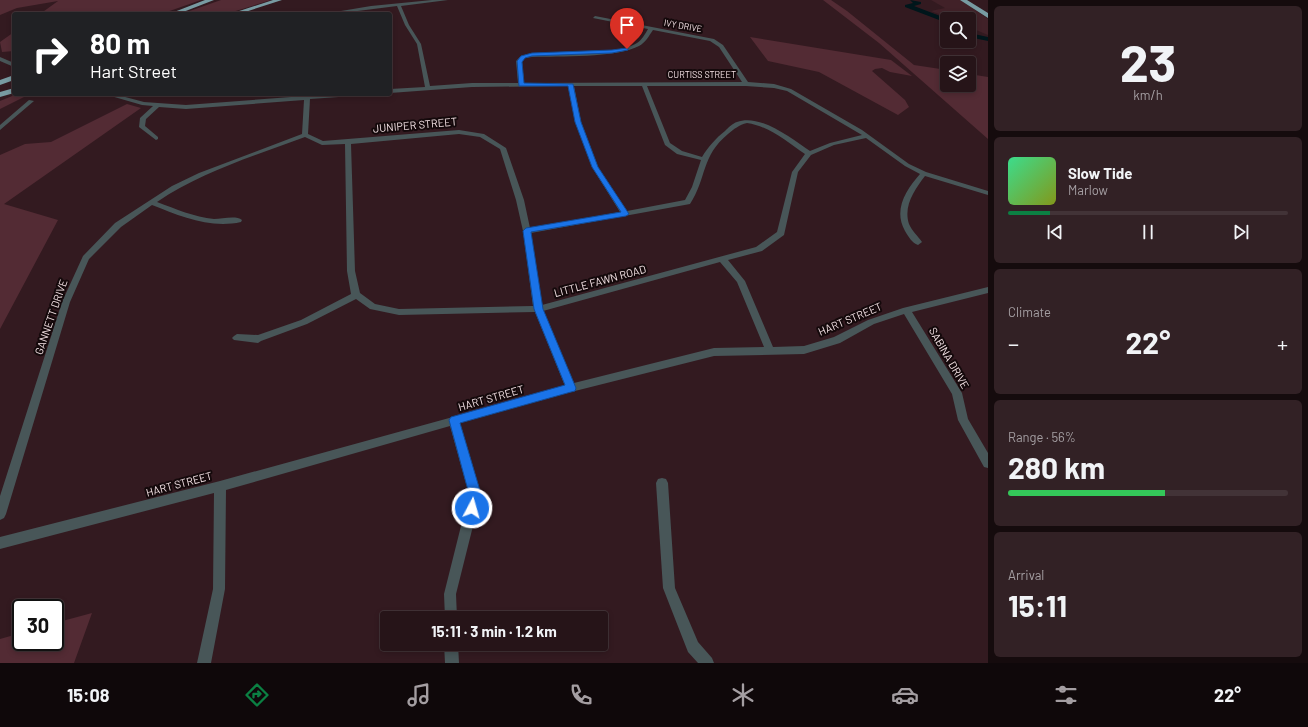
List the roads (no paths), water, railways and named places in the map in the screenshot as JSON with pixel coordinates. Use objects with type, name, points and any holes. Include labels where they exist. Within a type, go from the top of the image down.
[{"type":"highway","points":[[178,12],[211,0]]},
{"type":"highway","points":[[240,12],[279,0]]},
{"type":"highway","points":[[963,0],[988,16]]},
{"type":"highway","points":[[0,83],[12,78]]},
{"type":"highway","points":[[0,95],[12,91]]},
{"type":"street","points":[[340,12],[398,4],[446,0]]},
{"type":"street","points":[[398,4],[407,25],[419,44],[428,88]]},
{"type":"street","name":"IVY DRIVE","points":[[595,17],[712,40],[721,46],[746,84]]},
{"type":"street","points":[[521,85],[519,61],[523,57],[532,55],[612,52],[627,49],[638,46],[644,40],[651,28]]},
{"type":"street","points":[[0,59],[12,64]]},
{"type":"street","points":[[644,84],[667,144],[672,149],[681,153],[704,159]]},
{"type":"street","name":"CURTISS STREET","points":[[392,91],[456,86],[644,84],[766,85],[789,90],[867,136],[901,162],[924,172],[988,193]]},
{"type":"street","points":[[571,85],[578,122],[595,167],[626,214]]},
{"type":"street","points":[[114,96],[134,102],[157,106],[196,106],[330,96]]},
{"type":"street","points":[[305,135],[307,98]]},
{"type":"street","points":[[0,128],[31,101]]},
{"type":"street","points":[[156,138],[142,127],[143,118],[157,106]]},
{"type":"street","points":[[526,231],[687,202],[694,193],[704,159],[719,139],[739,123],[744,121],[753,121],[766,126],[809,154]]},
{"type":"street","name":"JUNIPER STREET","points":[[305,135],[322,143],[460,132],[482,135],[503,148],[520,200],[538,309],[571,388]]},
{"type":"street","name":"GANNETT DRIVE","points":[[0,514],[66,302],[86,258],[118,225],[174,187],[201,174],[305,135]]},
{"type":"street","name":"LITTLE FAWN ROAD","points":[[356,295],[373,307],[399,312],[538,309],[758,249],[781,233],[795,172],[809,154],[832,144],[867,136]]},
{"type":"street","points":[[237,338],[258,339],[278,332],[310,319],[356,295],[351,271],[348,142]]},
{"type":"street","points":[[918,242],[907,230],[903,218],[904,206],[924,172]]},
{"type":"street","points":[[150,202],[191,218],[215,221],[238,220]]},
{"type":"street","points":[[722,259],[741,281],[770,352]]},
{"type":"street","name":"HART STREET","points":[[0,544],[220,486],[571,388],[714,352],[770,352],[804,350],[837,340],[871,322],[906,310],[988,290]]},
{"type":"street","name":"SABINA DRIVE","points":[[906,310],[957,393],[963,420],[988,463]]},
{"type":"street","points":[[451,611],[450,594],[475,494],[454,420]]},
{"type":"street","points":[[662,483],[669,588],[693,647],[707,663]]},
{"type":"street","points":[[204,663],[220,589],[220,486]]},
{"type":"street","points":[[451,651],[452,663]]},
{"type":"waterway","points":[[913,0],[919,3],[907,6],[940,18]]},
{"type":"waterway","points":[[976,36],[988,39]]}]
